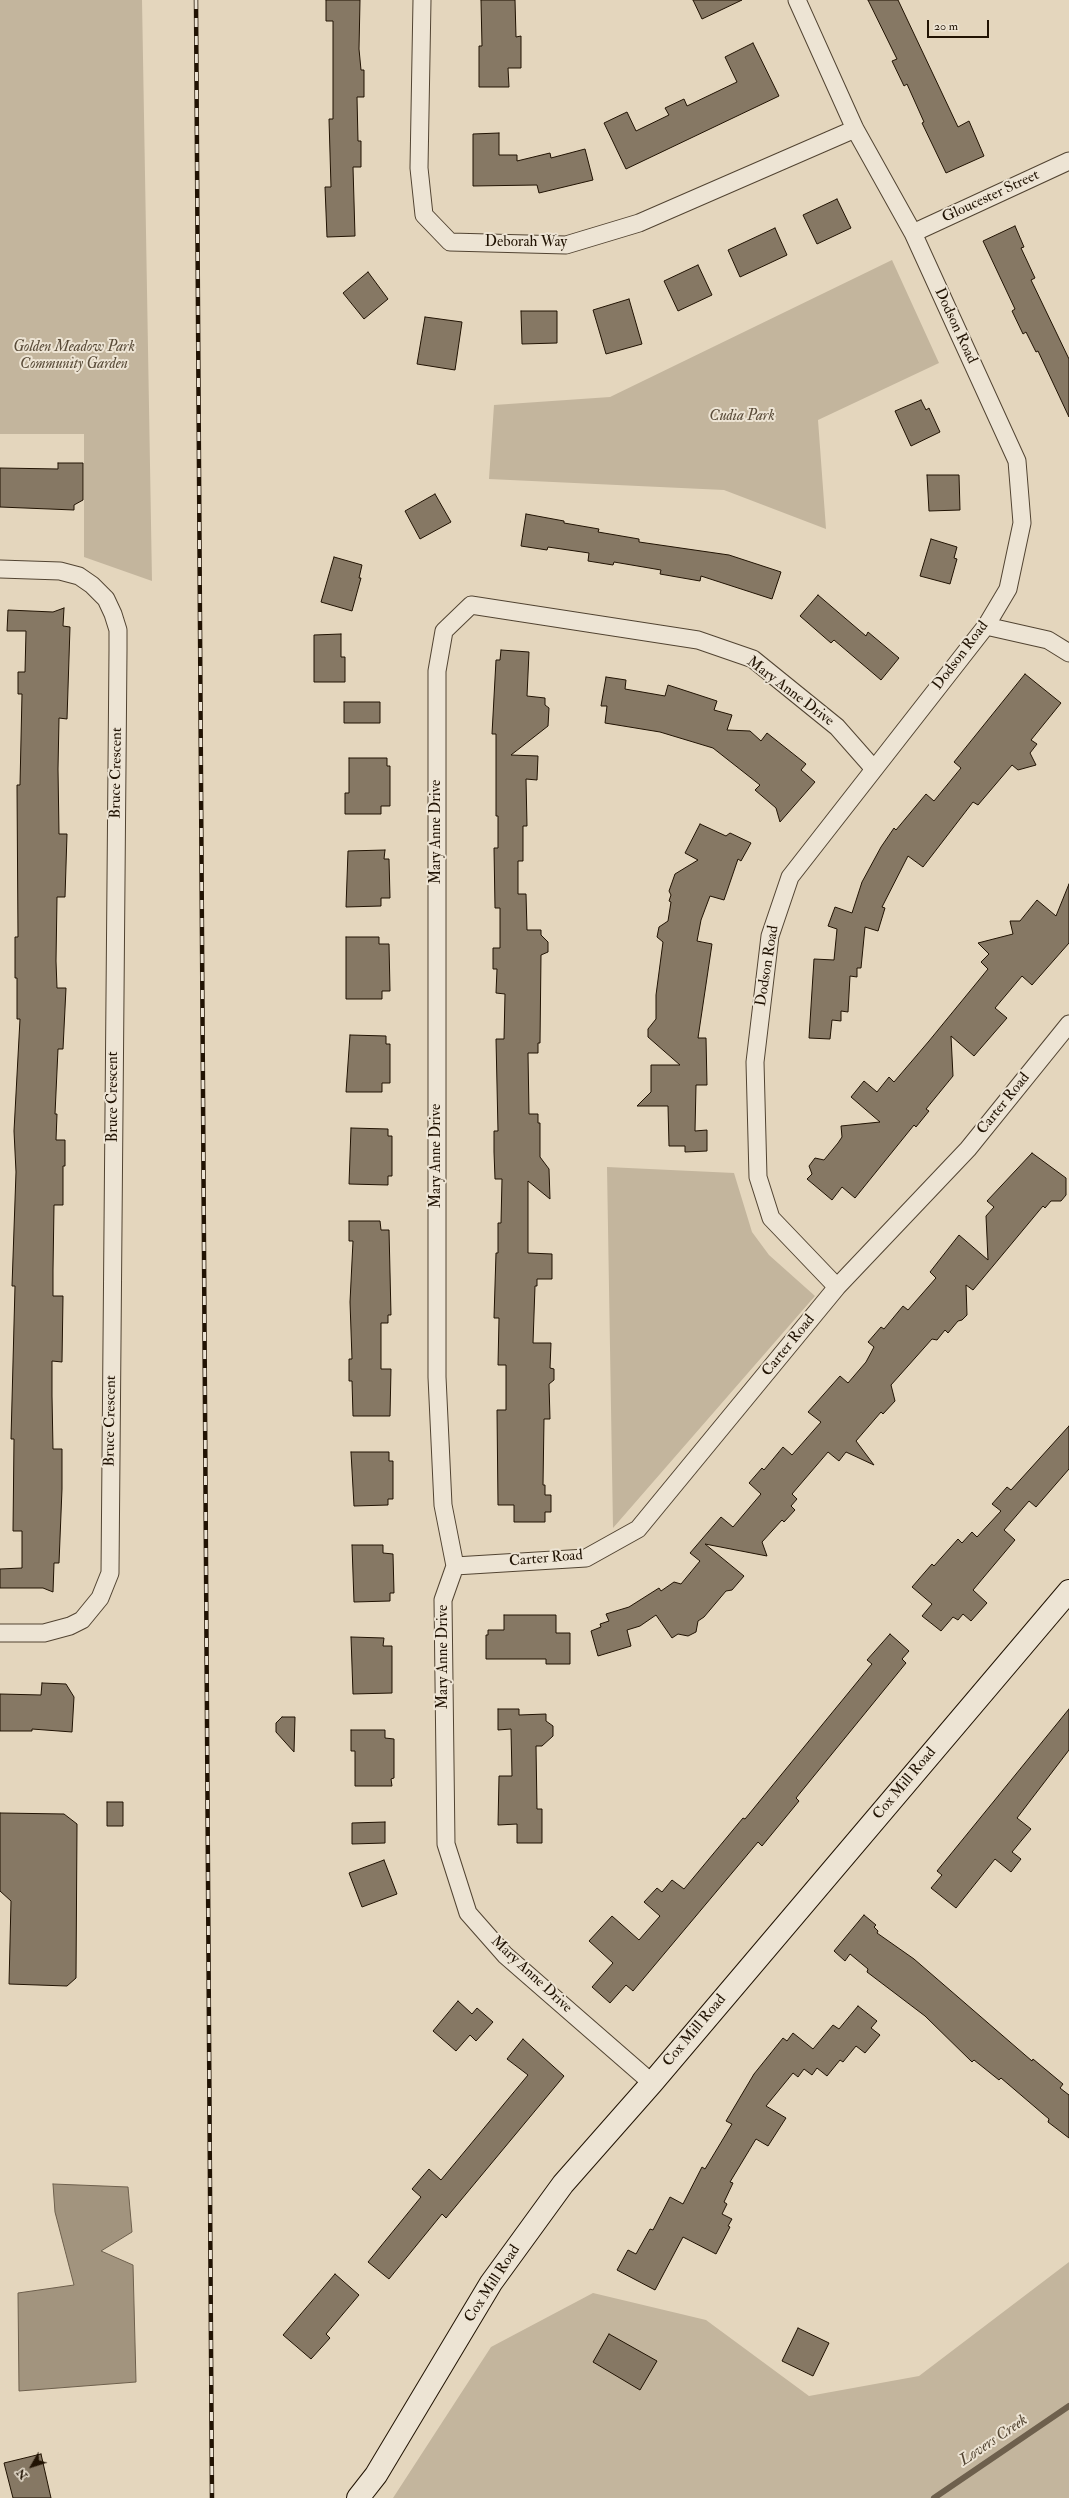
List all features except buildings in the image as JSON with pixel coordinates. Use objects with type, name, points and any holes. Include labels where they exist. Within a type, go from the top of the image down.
[{"type":"street","name":"Deborah Way","points":[[422,0],[419,168],[424,215],[450,242],[566,245],[639,223],[855,129]]},
{"type":"street","name":"Dodson Road","points":[[797,0],[855,129],[913,233],[1017,461],[1022,523],[1008,589],[986,626],[790,877],[770,936],[754,1062],[758,1176],[771,1218],[837,1287]]},
{"type":"street","name":"Gloucester Street","points":[[913,233],[1069,161]]},
{"type":"street","name":"Bruce Crescent","points":[[0,569],[60,571],[79,576],[92,585],[106,600],[113,614],[118,630],[110,1572],[100,1598],[82,1620],[70,1626],[44,1633],[0,1633]]},
{"type":"street","name":"Mary Anne Drive","points":[[652,2083],[505,1955],[468,1913],[446,1844],[443,1600],[456,1566],[443,1505],[437,1377],[437,671],[444,630],[472,605],[698,640],[753,659],[837,727],[874,769]]},
{"type":"street","points":[[986,626],[1048,640],[1069,653]]},
{"type":"street","name":"Carter Road","points":[[456,1566],[586,1558],[638,1529],[837,1287],[968,1149],[1069,1024]]},
{"type":"street","name":"Cox Mill Road","points":[[358,2498],[376,2476],[492,2283],[563,2184],[652,2083],[1069,1591]]},
{"type":"green space","name":"Golden Meadow Park Community Garden","points":[[0,0],[142,0],[152,581],[84,557],[84,434],[0,434]]},
{"type":"green space","name":"Cudia Park","points":[[892,260],[939,363],[818,420],[826,529],[724,490],[489,479],[494,405],[610,397]]},
{"type":"green space","points":[[607,1167],[734,1173],[752,1232],[769,1255],[815,1296],[613,1528]]},
{"type":"green space","points":[[1069,2262],[1069,2498],[393,2498],[491,2347],[593,2293],[706,2320],[809,2396],[919,2376]]},
{"type":"shaded area","points":[[53,2184],[128,2187],[132,2232],[101,2251],[133,2265],[136,2382],[19,2391],[18,2293],[74,2285],[55,2212]]},
{"type":"waterway","name":"Lovers Creek","points":[[934,2498],[1069,2406]]},
{"type":"railway","points":[[196,0],[212,2498]]}]
